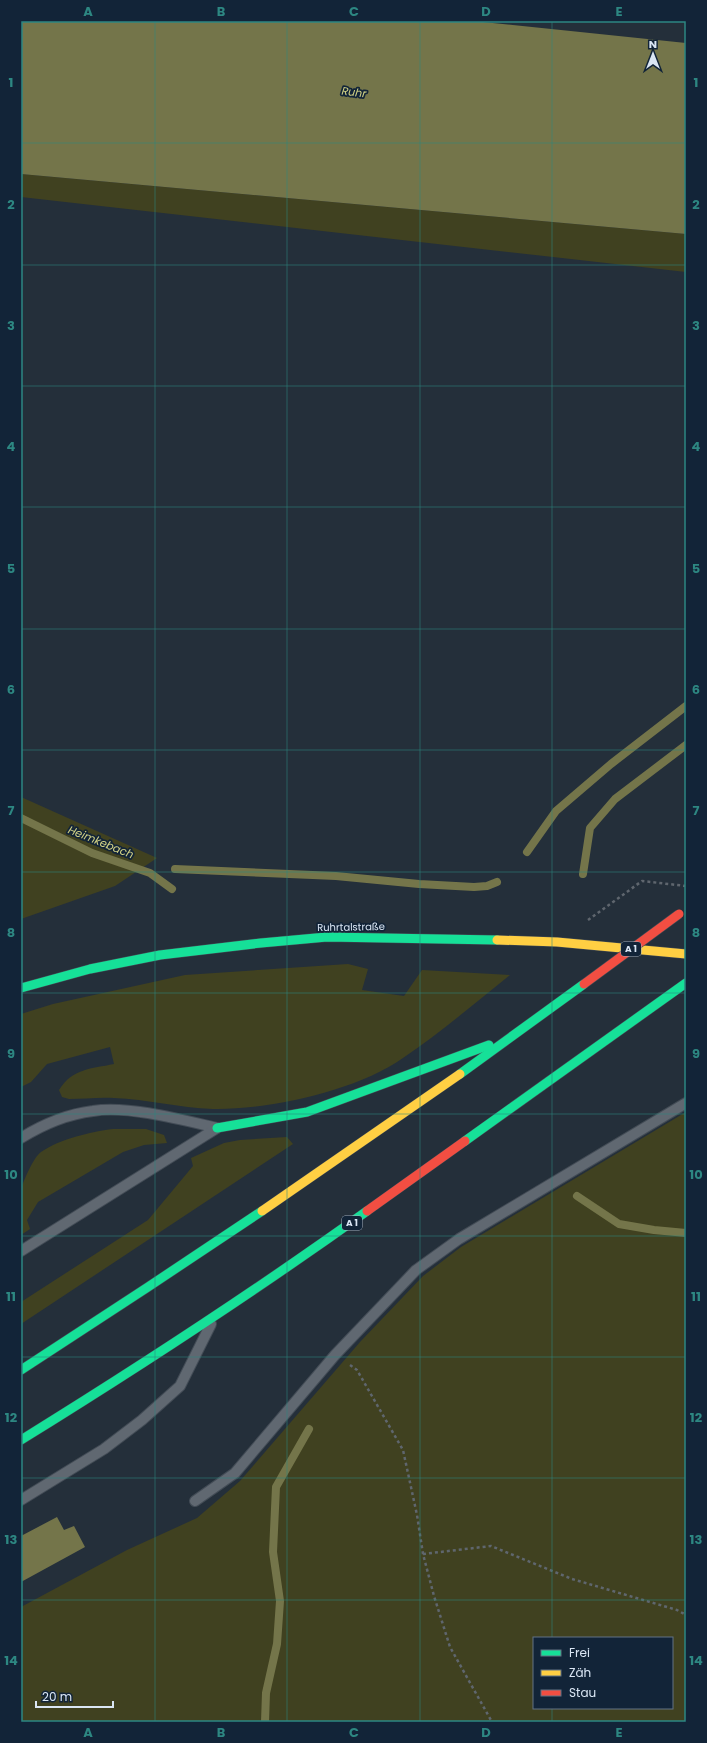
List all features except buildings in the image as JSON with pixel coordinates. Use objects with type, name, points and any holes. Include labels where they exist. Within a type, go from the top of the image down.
[{"type":"main road","name":"A 1","points":[[21,1370],[97,1322],[265,1210],[518,1034],[682,911]]},
{"type":"main road","name":"Ruhrtalstraße","points":[[21,988],[90,969],[160,955],[260,942],[327,937],[454,938],[557,942],[686,954]]},
{"type":"main road","name":"A 1","points":[[21,1440],[142,1365],[313,1250],[686,983]]},
{"type":"main road","points":[[217,1128],[307,1112],[518,1034]]},
{"type":"lane","points":[[194,1501],[235,1473],[335,1355],[416,1270],[460,1239],[686,1102]]},
{"type":"lane","points":[[21,1138],[55,1121],[93,1110],[129,1110],[217,1128]]},
{"type":"lane","points":[[21,1251],[217,1128]]},
{"type":"lane","points":[[21,1500],[104,1449],[142,1420],[180,1386],[215,1316]]},
{"type":"path","points":[[587,920],[642,881],[686,886]]},
{"type":"path","points":[[335,1355],[357,1370],[403,1450],[417,1515],[423,1554],[450,1647],[492,1722]]},
{"type":"path","points":[[423,1554],[491,1546],[572,1579],[677,1610],[686,1615]]},
{"type":"shaded area","points":[[21,174],[686,234],[686,272],[21,197]]},
{"type":"shaded area","points":[[21,797],[157,858],[115,886],[21,919]]},
{"type":"shaded area","points":[[348,964],[368,969],[362,990],[404,996],[422,970],[510,975],[444,1028],[384,1070],[337,1089],[285,1102],[260,1106],[213,1109],[139,1100],[103,1098],[69,1099],[62,1097],[59,1090],[70,1077],[76,1073],[114,1064],[110,1047],[47,1064],[31,1082],[21,1087],[21,1014],[53,1004],[185,975]]},
{"type":"shaded area","points":[[686,1112],[686,1722],[21,1722],[21,1607],[127,1550],[197,1518],[240,1481],[360,1342],[423,1276],[461,1247]]},
{"type":"shaded area","points":[[113,1129],[146,1129],[164,1135],[167,1143],[144,1145],[123,1152],[38,1202],[27,1220],[30,1229],[21,1235],[21,1189],[29,1169],[38,1155],[57,1143],[85,1134]]},
{"type":"shaded area","points":[[287,1137],[293,1144],[21,1324],[21,1302],[148,1220],[193,1166],[191,1158],[224,1143],[240,1140]]},
{"type":"water","name":"Ruhr","points":[[21,21],[473,21],[686,43],[686,234],[21,174]]},
{"type":"water","points":[[57,1517],[64,1530],[74,1526],[85,1547],[21,1582],[21,1536]]},
{"type":"waterway","points":[[527,852],[556,811],[611,764],[686,706]]},
{"type":"waterway","points":[[583,874],[590,828],[615,799],[686,745]]},
{"type":"waterway","name":"Heimkebach","points":[[21,818],[92,853],[150,873],[172,889]]},
{"type":"waterway","points":[[175,869],[336,876],[419,884],[474,887],[487,886],[497,882]]},
{"type":"waterway","name":"Heimkebach","points":[[577,1196],[619,1224],[654,1230],[686,1233]]},
{"type":"waterway","points":[[265,1722],[266,1693],[277,1644],[280,1601],[273,1552],[276,1487],[309,1429]]},
{"type":"traffic: fast","points":[[21,988],[90,969],[160,955],[261,943],[327,937],[497,940]]},
{"type":"traffic: fast","points":[[465,1141],[686,983]]},
{"type":"traffic: fast","points":[[460,1074],[584,984]]},
{"type":"traffic: fast","points":[[217,1128],[307,1112],[489,1045]]},
{"type":"traffic: fast","points":[[21,1370],[262,1211]]},
{"type":"traffic: fast","points":[[21,1440],[196,1328],[282,1271],[367,1211]]},
{"type":"traffic: slow","points":[[497,940],[557,942],[686,954]]},
{"type":"traffic: slow","points":[[262,1211],[460,1074]]},
{"type":"traffic: jam","points":[[584,984],[679,914]]},
{"type":"traffic: jam","points":[[367,1211],[465,1141]]}]
